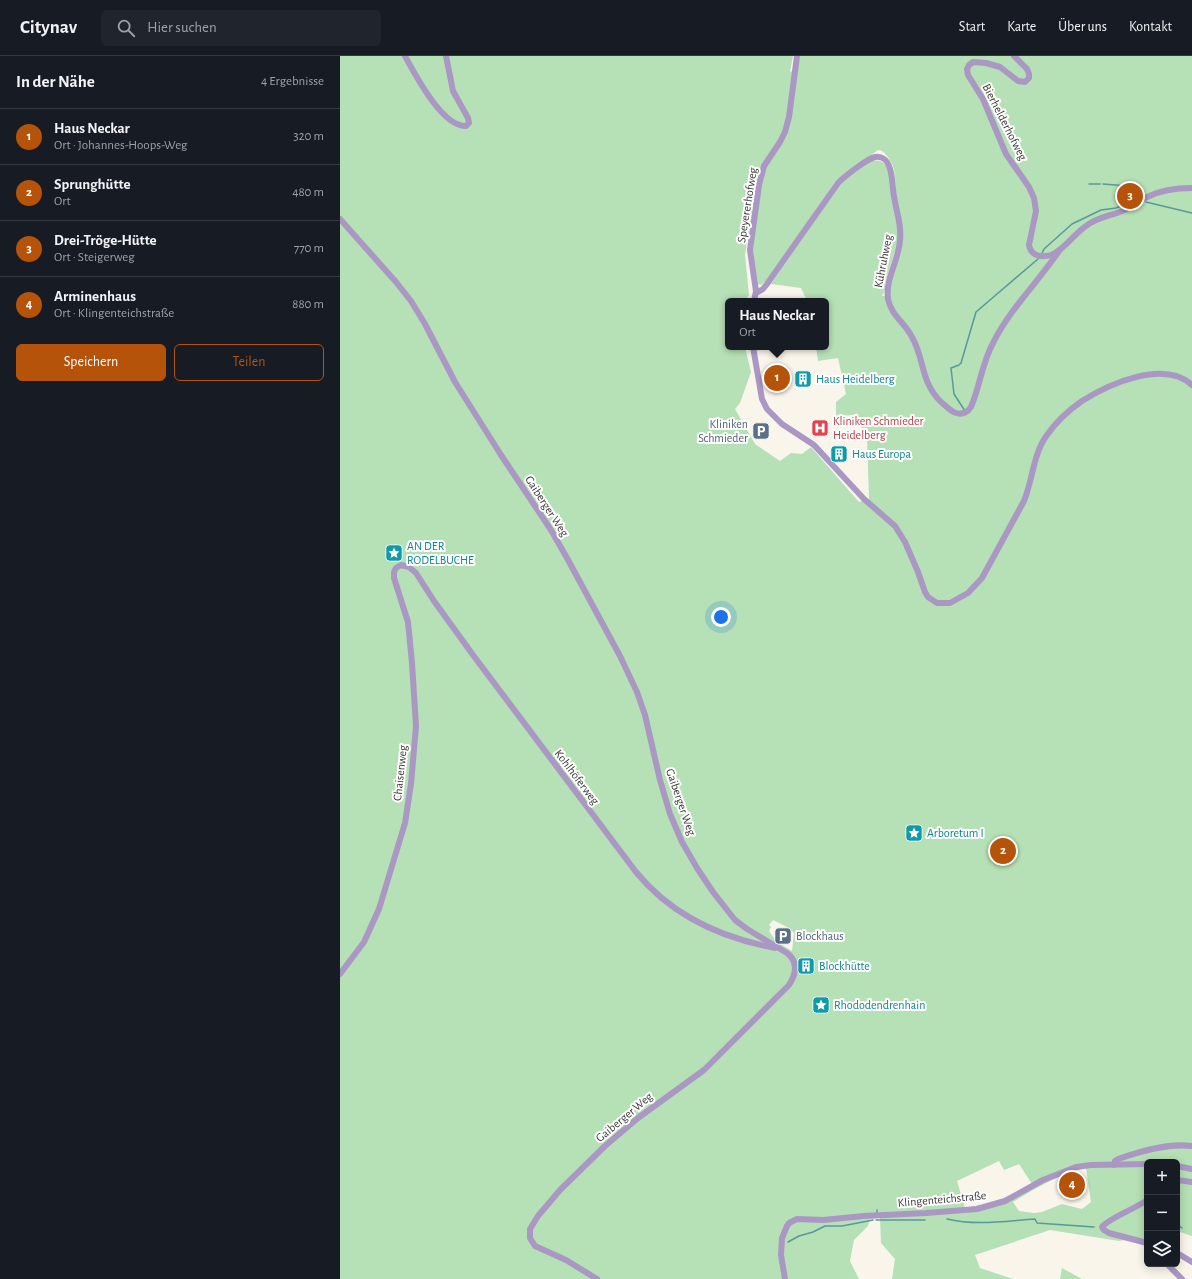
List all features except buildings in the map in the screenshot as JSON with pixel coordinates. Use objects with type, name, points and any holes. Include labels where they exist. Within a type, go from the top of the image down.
[{"type":"street","points":[[404,56],[443,114],[456,124],[467,126],[469,123],[468,118],[455,96],[451,85],[446,56]]},
{"type":"street","name":"Speyererhofweg","points":[[756,293],[750,250],[759,185],[764,166],[785,132],[789,117],[797,56]]},
{"type":"street","name":"Bierhelderhofweg","points":[[1014,56],[1029,72],[1029,78],[1025,82],[1018,81],[1002,68],[986,62],[972,63],[967,67],[967,72],[983,99],[1006,154],[1029,188],[1035,201],[1036,219],[1030,242],[1030,250],[1034,254],[1040,256],[1050,255],[1058,250]]},
{"type":"street","name":"Kühruhweg","points":[[756,293],[763,289],[767,284],[838,183],[870,159],[876,157],[883,158],[887,161],[890,168],[900,228],[899,250],[888,282],[889,304],[895,315],[906,327],[913,338],[923,374],[930,389],[948,408],[956,413],[962,413],[969,410],[971,407],[986,358],[1001,328],[1058,250]]},
{"type":"street","points":[[1058,250],[1083,227],[1096,220],[1121,212],[1156,193],[1173,189],[1192,188]]},
{"type":"street","name":"Gaiberger Weg","points":[[340,219],[411,301],[425,324],[455,382],[567,558],[623,662],[637,692],[645,715],[660,780],[670,814],[682,842],[697,868],[713,892],[735,920],[792,956],[795,964],[794,976],[789,985],[701,1073],[649,1109],[610,1142],[560,1190],[532,1224],[530,1229],[530,1238],[535,1246],[566,1260],[597,1279]]},
{"type":"street","points":[[755,298],[756,293]]},
{"type":"street","points":[[753,350],[762,399],[766,409],[782,424],[814,445],[864,499],[895,526],[905,542],[918,572],[924,592],[929,598],[938,603],[948,604],[958,600],[971,590],[982,578],[1029,490],[1040,447],[1046,436],[1055,425],[1071,410],[1098,393],[1121,382],[1139,376],[1161,374],[1173,375],[1185,380],[1192,386]]},
{"type":"street","name":"Kohlhöferweg","points":[[401,565],[409,567],[416,573],[434,601],[494,684],[636,872],[650,888],[681,912],[702,924],[730,936],[779,948]]},
{"type":"street","name":"Chaisenweg","points":[[340,974],[364,942],[378,914],[402,833],[410,793],[416,726],[408,619],[394,575],[396,568],[401,565]]},
{"type":"street","points":[[1114,1165],[1118,1159],[1167,1146],[1178,1144],[1192,1146]]},
{"type":"street","name":"Klingenteichstraße","points":[[785,1279],[781,1243],[785,1228],[794,1220],[823,1220],[977,1209],[1005,1201],[1043,1180],[1071,1169],[1087,1166],[1144,1164]]},
{"type":"street","points":[[1180,1167],[1192,1169]]},
{"type":"street","points":[[1180,1180],[1192,1182]]},
{"type":"street","points":[[1144,1202],[1106,1223],[1102,1228],[1105,1232],[1144,1242]]},
{"type":"street","points":[[1180,1255],[1192,1262]]},
{"type":"street","points":[[1170,1267],[1182,1279]]},
{"type":"green space","points":[[340,56],[793,56],[790,72],[797,69],[799,56],[1192,56],[1192,1236],[1180,1232],[1180,1159],[1144,1159],[1144,1240],[1119,1241],[1050,1230],[975,1255],[980,1268],[1013,1279],[892,1279],[895,1259],[881,1243],[880,1218],[870,1219],[868,1226],[854,1240],[850,1261],[859,1279],[340,1279]],"holes":[[[773,920],[789,928],[794,933],[792,951],[777,942],[769,931],[771,927],[769,925]],[[999,1161],[1004,1170],[1019,1164],[1032,1184],[1000,1201],[965,1208],[957,1181]],[[1086,1168],[1091,1202],[1082,1209],[1062,1204],[1042,1212],[1034,1213],[1019,1211],[1013,1202],[1048,1182],[1066,1174]]]},
{"type":"green space","points":[[1062,1268],[1082,1279],[1060,1279]]},
{"type":"waterway","points":[[1089,184],[1100,184]]},
{"type":"waterway","points":[[1103,184],[1140,187]]},
{"type":"waterway","points":[[1146,202],[1192,213]]},
{"type":"waterway","points":[[1042,253],[1044,249],[1072,224],[1101,210],[1116,208],[1129,203]]},
{"type":"waterway","points":[[965,411],[954,394],[951,368],[961,363],[976,312],[1038,259]]},
{"type":"waterway","points":[[947,1219],[980,1223],[1035,1219],[1037,1223],[1094,1227]]},
{"type":"waterway","points":[[788,1242],[825,1226],[842,1226],[873,1220]]},
{"type":"waterway","points":[[876,1220],[925,1220]]},
{"type":"place","name":"Drei-Tröge-Hütte","points":[[1130,196]]},
{"type":"place","name":"Haus Neckar","points":[[777,378]]},
{"type":"place","name":"Haus Heidelberg","points":[[803,379]]},
{"type":"place","name":"Kliniken Schmieder Heidelberg","points":[[820,428]]},
{"type":"place","name":"Kliniken Schmieder","points":[[761,431]]},
{"type":"place","name":"Haus Europa","points":[[839,454]]},
{"type":"place","name":"AN DER RODELBUCHE","points":[[394,553]]},
{"type":"place","name":"Arboretum I","points":[[914,833]]},
{"type":"place","name":"Sprunghütte","points":[[1003,851]]},
{"type":"place","name":"Blockhaus","points":[[783,936]]},
{"type":"place","name":"Blockhütte","points":[[806,966]]},
{"type":"place","name":"Rhododendrenhain","points":[[821,1005]]},
{"type":"place","name":"Arminenhaus","points":[[1072,1185]]}]
